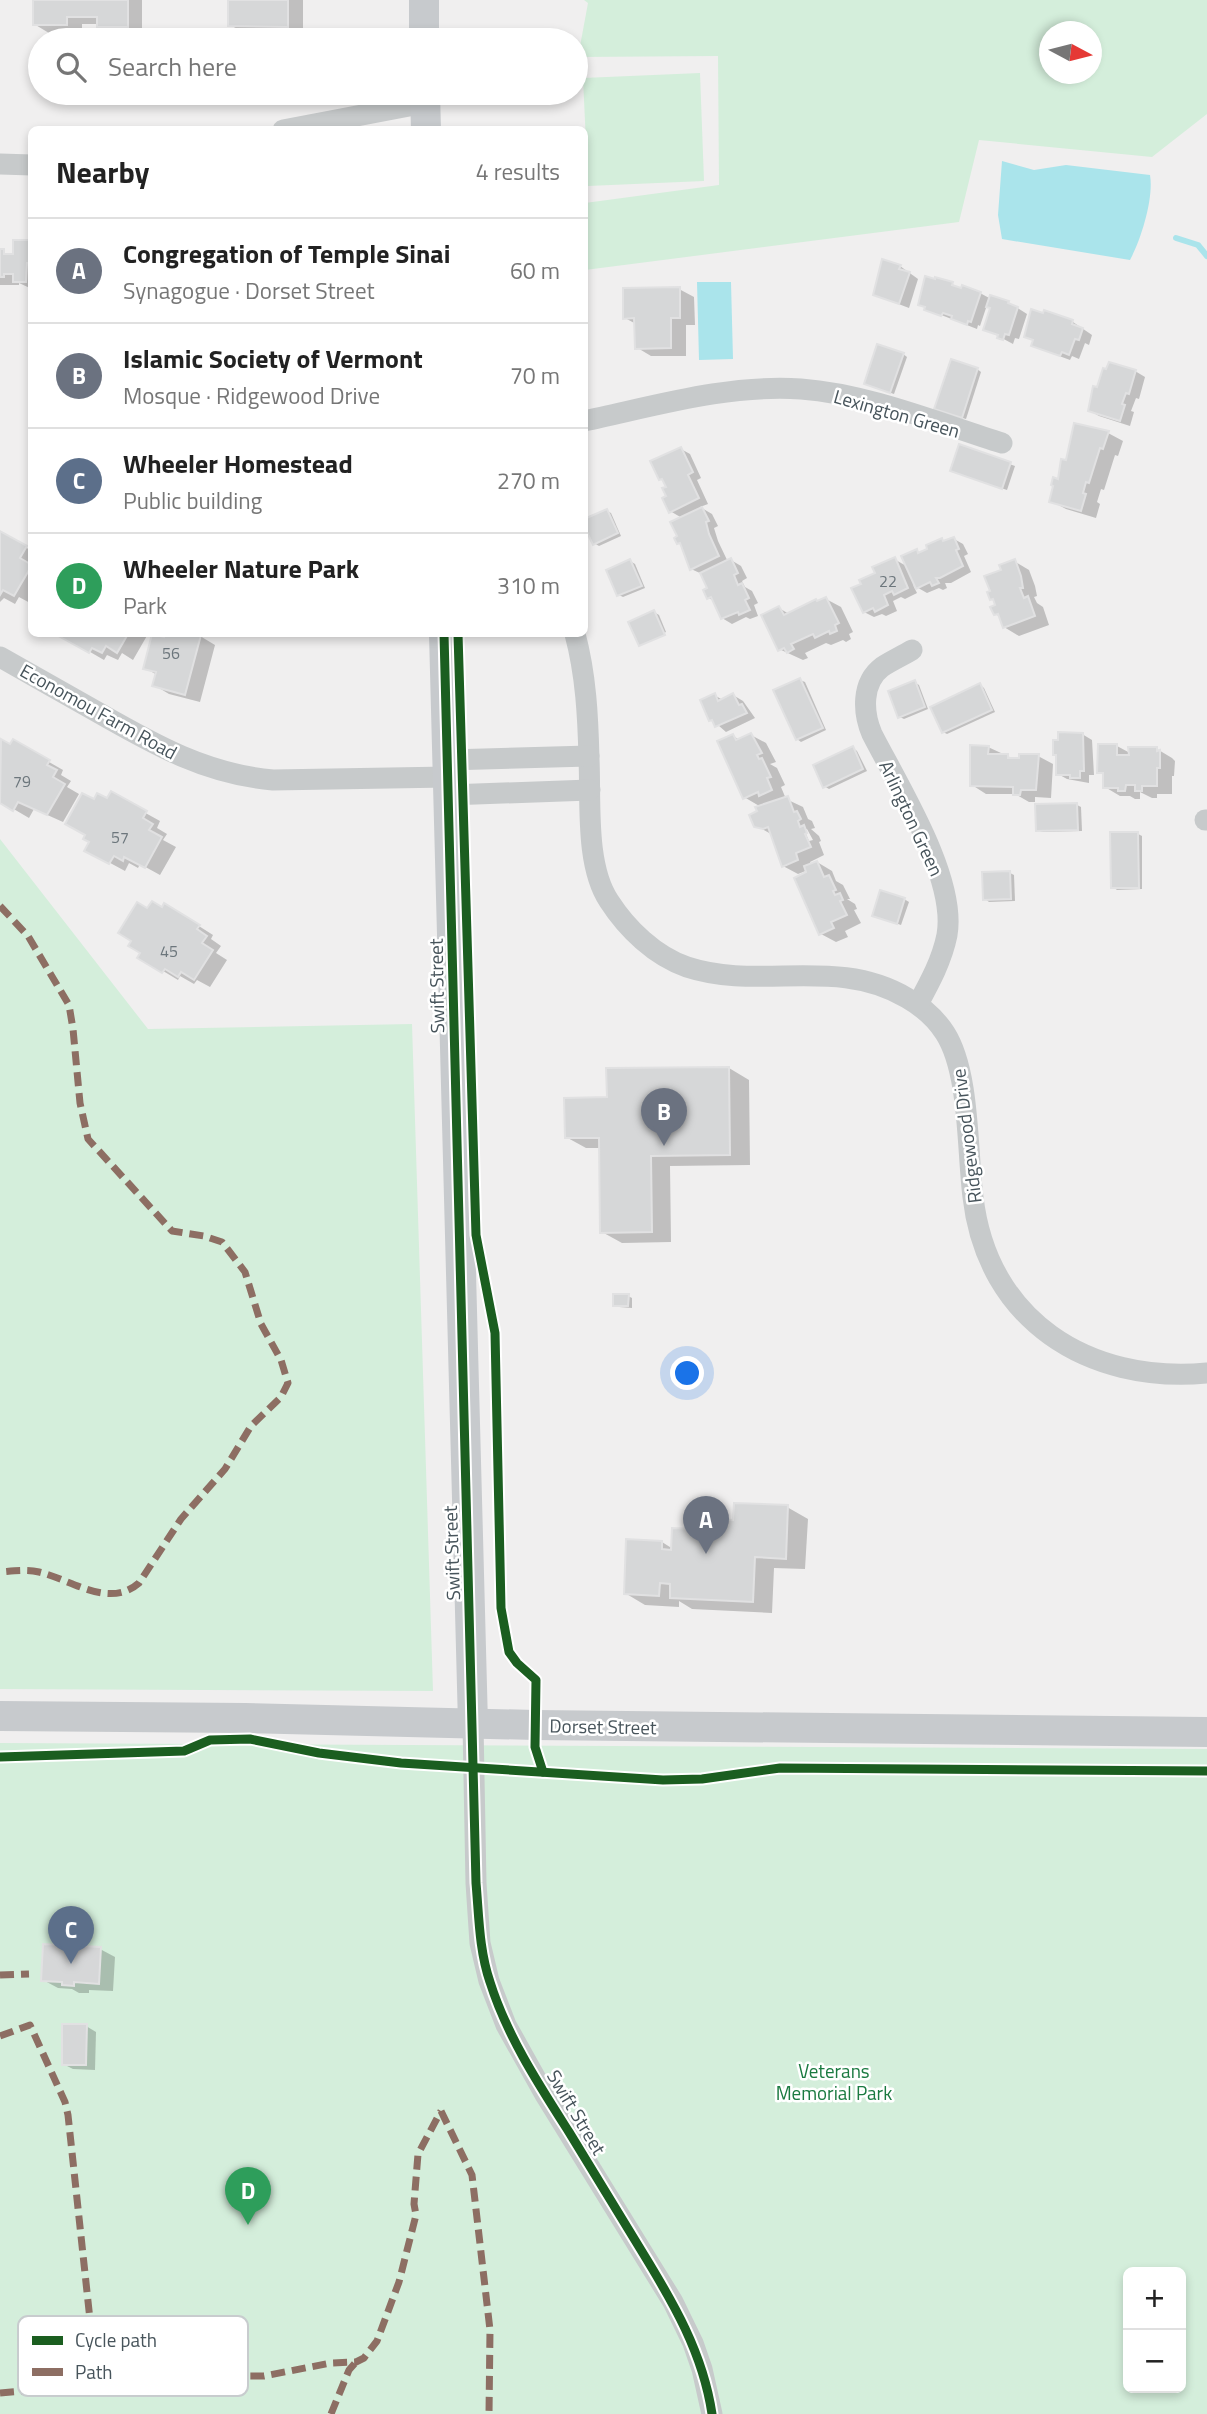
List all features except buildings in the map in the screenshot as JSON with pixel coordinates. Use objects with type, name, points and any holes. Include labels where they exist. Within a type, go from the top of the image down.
[{"type":"street","points":[[424,0],[424,28]]},
{"type":"street","points":[[309,126],[426,108]]},
{"type":"street","points":[[0,164],[28,165]]},
{"type":"street","name":"Lexington Green","points":[[588,420],[724,392],[800,389],[850,396],[1002,443]]},
{"type":"street","name":"Swift Street","points":[[444,637],[476,1882],[480,1943],[489,1981],[506,2025],[544,2093],[673,2302],[693,2343],[712,2414]]},
{"type":"street","name":"Ridgewood Drive","points":[[576,637],[585,677],[595,863],[603,891],[630,928],[646,943],[684,966],[716,973],[851,976],[894,989],[918,1004],[945,1032],[954,1051],[962,1091],[976,1223],[998,1280],[1026,1317],[1045,1333],[1091,1358],[1168,1375],[1207,1373]]},
{"type":"street","name":"Arlington Green","points":[[912,650],[881,668],[872,679],[867,692],[866,721],[929,847],[946,900],[947,932],[943,953],[918,1004]]},
{"type":"street","name":"Economou Farm Road","points":[[0,657],[165,751],[224,772],[273,780],[448,777]]},
{"type":"street","points":[[448,777],[589,756]]},
{"type":"street","points":[[448,777],[590,790]]},
{"type":"street","name":"Dorset Street","points":[[0,1716],[1207,1732]]},
{"type":"green space","points":[[584,0],[1207,0],[1207,114],[1152,157],[979,140],[959,222],[588,270],[588,203],[719,185],[718,56],[588,57],[588,28],[583,28],[588,3]]},
{"type":"green space","points":[[700,73],[704,181],[588,186],[588,126],[585,126],[584,105],[588,105],[588,78]]},
{"type":"green space","points":[[0,839],[148,1029],[412,1024],[433,1691],[0,1689]]},
{"type":"green space","name":"Veterans Memorial Park","points":[[0,1743],[1207,1749],[1207,2414],[0,2414]]},
{"type":"water","points":[[1002,161],[1034,170],[1066,165],[1150,175],[1146,219],[1130,260],[1002,239],[998,215]]},
{"type":"water","points":[[697,282],[731,282],[733,359],[699,360]]},
{"type":"waterway","points":[[1176,238],[1198,245],[1207,256]]},
{"type":"marked path","points":[[0,906],[28,936],[69,1005],[80,1103],[88,1139],[172,1231],[222,1242],[245,1272],[261,1324],[281,1360],[288,1383],[281,1397],[251,1426],[225,1469],[181,1519],[139,1583],[127,1590],[103,1593],[39,1572],[0,1572]]},
{"type":"marked path","points":[[0,1975],[29,1974]]},
{"type":"marked path","points":[[0,2036],[30,2025],[65,2102],[90,2316]]},
{"type":"marked path","points":[[441,2111],[472,2175],[490,2330],[489,2414]]},
{"type":"marked path","points":[[248,2376],[264,2376],[331,2363],[356,2362],[364,2358],[377,2341],[399,2282],[416,2215],[414,2204],[418,2154],[441,2111]]},
{"type":"marked path","points":[[331,2414],[349,2370],[356,2362]]},
{"type":"marked path","points":[[0,2393],[18,2392]]},
{"type":"cycle path","points":[[444,637],[476,1883],[482,1945],[486,1970],[505,2022],[535,2078],[675,2309],[702,2370],[712,2414]]},
{"type":"cycle path","points":[[458,637],[476,1235],[495,1333],[501,1608],[509,1652],[536,1680],[535,1747],[543,1772]]},
{"type":"cycle path","points":[[0,1757],[184,1751],[210,1740],[250,1739],[319,1753],[401,1763],[663,1780],[702,1779],[780,1768],[1207,1771]]},
{"type":"place","name":"Islamic Society of Vermont","points":[[664,1146]]},
{"type":"place","name":"Congregation of Temple Sinai","points":[[706,1554]]},
{"type":"place","name":"Wheeler Homestead","points":[[71,1964]]},
{"type":"place","name":"Wheeler Nature Park","points":[[248,2225]]}]
